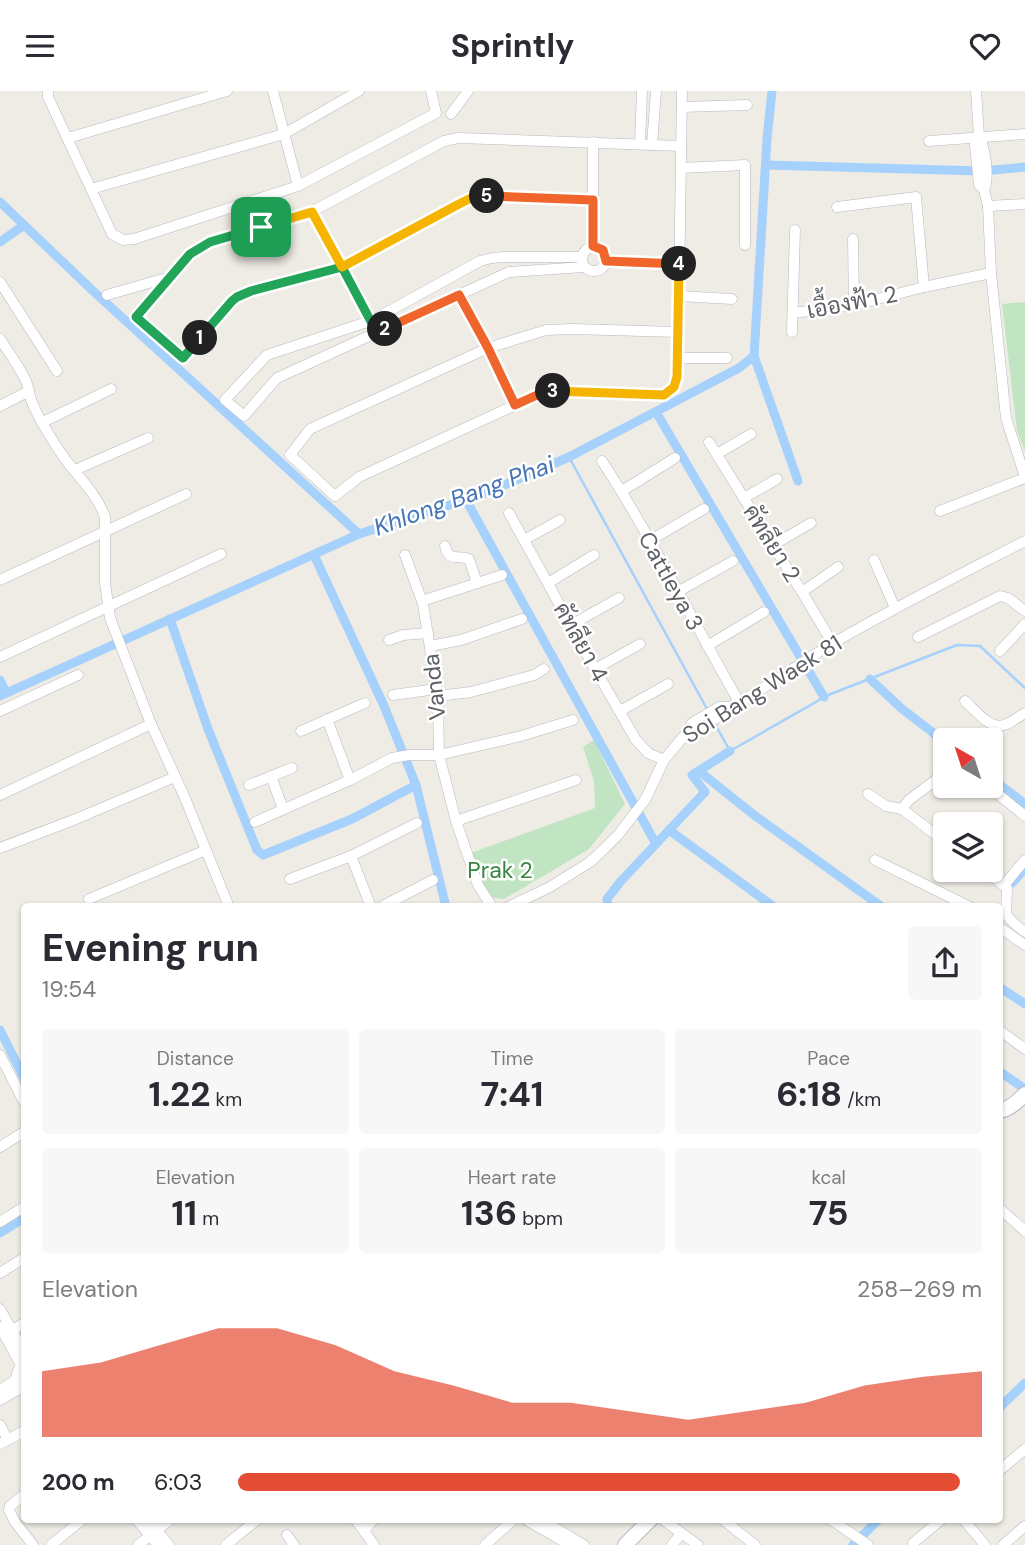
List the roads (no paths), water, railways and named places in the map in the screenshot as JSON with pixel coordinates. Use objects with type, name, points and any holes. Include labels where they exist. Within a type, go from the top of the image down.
[{"type":"street","points":[[48,91],[48,97],[112,234],[123,240],[134,239],[298,186],[436,113],[431,91]]},
{"type":"street","points":[[68,138],[227,91]]},
{"type":"street","points":[[273,91],[298,186]]},
{"type":"street","points":[[91,188],[284,134],[359,91]]},
{"type":"street","points":[[451,114],[468,91]]},
{"type":"street","points":[[640,144],[642,91]]},
{"type":"street","points":[[652,145],[656,91]]},
{"type":"street","points":[[678,332],[546,330],[488,348],[310,429],[290,455],[335,496],[359,477],[546,391],[664,395],[674,387],[678,358],[682,91]]},
{"type":"street","points":[[940,511],[1025,477],[1006,418],[976,91]]},
{"type":"street","points":[[682,107],[747,105]]},
{"type":"street","points":[[929,141],[979,142],[1025,134]]},
{"type":"street","points":[[593,200],[481,196],[469,199],[342,267],[237,297],[183,358],[136,317],[190,254],[210,242],[312,212],[444,141],[458,138],[681,146]]},
{"type":"street","points":[[593,142],[593,246]]},
{"type":"street","points":[[681,168],[745,165],[745,245]]},
{"type":"street","points":[[837,207],[916,197],[924,287]]},
{"type":"street","points":[[988,207],[1025,204]]},
{"type":"street","points":[[312,212],[377,333]]},
{"type":"street","name":"เอื้องฟ้า 2","points":[[795,230],[793,313],[854,305],[991,273]]},
{"type":"street","points":[[853,239],[854,305]]},
{"type":"street","points":[[583,262],[509,272],[276,378],[244,416],[225,400],[267,355],[371,321],[480,261],[492,258],[583,262],[591,271],[595,271],[603,268],[606,261],[603,250],[593,246],[585,250],[583,262]]},
{"type":"street","points":[[606,261],[679,264]]},
{"type":"street","points":[[107,295],[171,277]]},
{"type":"street","points":[[0,282],[57,371]]},
{"type":"street","points":[[459,295],[515,405]]},
{"type":"street","points":[[679,296],[732,299]]},
{"type":"street","points":[[792,332],[793,313]]},
{"type":"street","points":[[0,339],[17,365],[26,382],[31,401],[65,460],[75,470],[103,512],[107,607],[115,633],[227,903]]},
{"type":"street","points":[[678,358],[727,358]]},
{"type":"street","points":[[43,422],[111,389]]},
{"type":"street","points":[[0,406],[29,391]]},
{"type":"street","points":[[717,454],[751,434]]},
{"type":"street","points":[[75,470],[148,438]]},
{"type":"street","name":"คัทลียา 2","points":[[709,442],[833,644]]},
{"type":"street","points":[[622,491],[675,458]]},
{"type":"street","name":"Cattleya 3","points":[[602,461],[679,591],[706,646],[728,708]]},
{"type":"street","points":[[744,498],[777,479]]},
{"type":"street","points":[[0,580],[186,494]]},
{"type":"street","points":[[649,541],[704,509]]},
{"type":"street","name":"คัทลียา 4","points":[[509,513],[636,740],[648,753],[664,760]]},
{"type":"street","points":[[524,540],[560,520]]},
{"type":"street","points":[[773,545],[811,523]]},
{"type":"street","name":"Soi Bang Waek 81","points":[[516,903],[550,887],[590,862],[618,835],[645,800],[664,760],[693,728],[895,608],[1025,541]]},
{"type":"street","points":[[445,546],[452,557],[469,559],[477,583]]},
{"type":"street","points":[[0,657],[221,554]]},
{"type":"street","name":"Vanda","points":[[405,555],[422,601],[428,633],[437,692],[439,755],[456,821],[478,885],[489,903]]},
{"type":"street","points":[[548,583],[594,555]]},
{"type":"street","points":[[874,560],[895,608]]},
{"type":"street","points":[[679,591],[733,561]]},
{"type":"street","points":[[802,592],[838,567]]},
{"type":"street","points":[[422,601],[502,575]]},
{"type":"street","points":[[918,637],[1000,596],[1008,598],[1025,611]]},
{"type":"street","points":[[571,625],[619,598]]},
{"type":"street","points":[[706,646],[764,613]]},
{"type":"street","points":[[430,646],[461,640],[522,619]]},
{"type":"street","points":[[1000,651],[1025,624]]},
{"type":"street","points":[[388,640],[403,635],[428,633]]},
{"type":"street","points":[[595,669],[640,644]]},
{"type":"street","points":[[393,695],[471,692],[544,670]]},
{"type":"street","points":[[0,711],[78,675]]},
{"type":"street","points":[[620,711],[668,684]]},
{"type":"street","points":[[965,701],[997,727],[1006,725],[1025,713]]},
{"type":"street","points":[[301,731],[365,703]]},
{"type":"street","points":[[327,719],[350,780]]},
{"type":"street","points":[[255,822],[397,757],[439,755],[521,736],[573,720]]},
{"type":"street","points":[[0,795],[151,725]]},
{"type":"street","points":[[249,785],[292,768]]},
{"type":"street","points":[[271,776],[283,809]]},
{"type":"street","points":[[0,848],[175,777]]},
{"type":"street","points":[[456,821],[576,780]]},
{"type":"street","points":[[902,809],[909,800],[933,782]]},
{"type":"street","points":[[868,795],[886,806],[902,809],[933,833]]},
{"type":"street","points":[[1003,798],[1025,816]]},
{"type":"street","points":[[290,879],[351,856],[416,823]]},
{"type":"street","points":[[89,899],[205,850]]},
{"type":"street","points":[[351,856],[369,903]]},
{"type":"street","points":[[875,860],[962,903]]},
{"type":"street","points":[[1005,884],[1025,860]]},
{"type":"street","points":[[389,903],[433,880]]},
{"type":"street","points":[[1002,882],[1008,891],[1006,915],[1025,932]]},
{"type":"street","points":[[1009,934],[1016,925]]},
{"type":"street","points":[[1003,930],[1025,945]]},
{"type":"street","points":[[1003,1033],[1025,1049]]},
{"type":"street","points":[[0,1055],[3,1071],[21,1098]]},
{"type":"street","points":[[1003,1111],[1025,1094]]},
{"type":"street","points":[[0,1147],[21,1134]]},
{"type":"street","points":[[0,1222],[21,1209]]},
{"type":"street","points":[[1003,1211],[1025,1231]]},
{"type":"street","points":[[0,1273],[21,1260]]},
{"type":"street","points":[[0,1309],[5,1337],[21,1361]]},
{"type":"street","points":[[5,1337],[21,1325]]},
{"type":"street","points":[[5,1337],[21,1350]]},
{"type":"street","points":[[21,1367],[17,1374],[21,1386]]},
{"type":"street","points":[[0,1390],[21,1386]]},
{"type":"street","points":[[0,1401],[21,1386]]},
{"type":"street","points":[[0,1425],[4,1442],[21,1433]]},
{"type":"street","points":[[1003,1468],[1025,1449]]},
{"type":"street","points":[[21,1497],[4,1508],[33,1545]]},
{"type":"street","points":[[51,1545],[78,1523]]},
{"type":"street","points":[[141,1523],[169,1545]]},
{"type":"street","points":[[149,1523],[158,1545]]},
{"type":"street","points":[[138,1545],[166,1523]]},
{"type":"street","points":[[226,1545],[253,1523]]},
{"type":"street","points":[[358,1523],[374,1545]]},
{"type":"street","points":[[364,1531],[371,1523]]},
{"type":"street","points":[[485,1545],[509,1523]]},
{"type":"street","points":[[534,1523],[570,1545]]},
{"type":"street","points":[[547,1523],[584,1545]]},
{"type":"street","points":[[625,1545],[648,1523]]},
{"type":"street","points":[[667,1523],[698,1545]]},
{"type":"street","points":[[727,1523],[755,1545]]},
{"type":"street","points":[[835,1523],[868,1545]]},
{"type":"street","points":[[913,1543],[937,1523]]},
{"type":"street","points":[[966,1523],[985,1545]]},
{"type":"street","points":[[1003,1545],[1024,1530]]},
{"type":"street","points":[[672,1545],[681,1534]]},
{"type":"street","points":[[287,1535],[294,1545]]},
{"type":"waterway","name":"Khlong Bang Phai","points":[[0,696],[359,534],[481,495],[569,457],[739,368],[754,356],[772,91]]},
{"type":"waterway","points":[[766,165],[982,171],[1025,167]]},
{"type":"waterway","points":[[0,202],[92,290],[359,534]]},
{"type":"waterway","points":[[0,242],[24,225]]},
{"type":"waterway","points":[[754,356],[798,481]]},
{"type":"waterway","points":[[656,412],[824,697]]},
{"type":"waterway","points":[[569,457],[707,709]]},
{"type":"waterway","points":[[466,500],[656,844]]},
{"type":"waterway","points":[[314,555],[384,706],[416,785],[445,903]]},
{"type":"waterway","points":[[170,619],[208,729],[257,850],[263,855],[352,819],[416,785]]},
{"type":"waterway","points":[[715,724],[730,751],[828,695],[957,645],[980,646],[1025,688]]},
{"type":"waterway","points":[[870,679],[933,733]]},
{"type":"waterway","points":[[0,680],[6,693]]},
{"type":"waterway","points":[[608,903],[607,899],[621,881],[705,792],[692,775],[730,751]]},
{"type":"waterway","points":[[699,771],[754,815],[876,903]]},
{"type":"waterway","points":[[1003,787],[1025,804]]},
{"type":"waterway","points":[[669,830],[769,903]]},
{"type":"waterway","points":[[1012,883],[1025,869]]},
{"type":"waterway","points":[[1003,990],[1025,1004]]},
{"type":"waterway","points":[[0,1030],[21,1072]]},
{"type":"waterway","points":[[1003,1074],[1025,1089]]},
{"type":"waterway","points":[[0,1233],[21,1220]]},
{"type":"waterway","points":[[1003,1404],[1025,1383]]},
{"type":"waterway","points":[[853,1545],[875,1523]]},
{"type":"park label","name":"Prak 2","points":[[500,870]]}]
